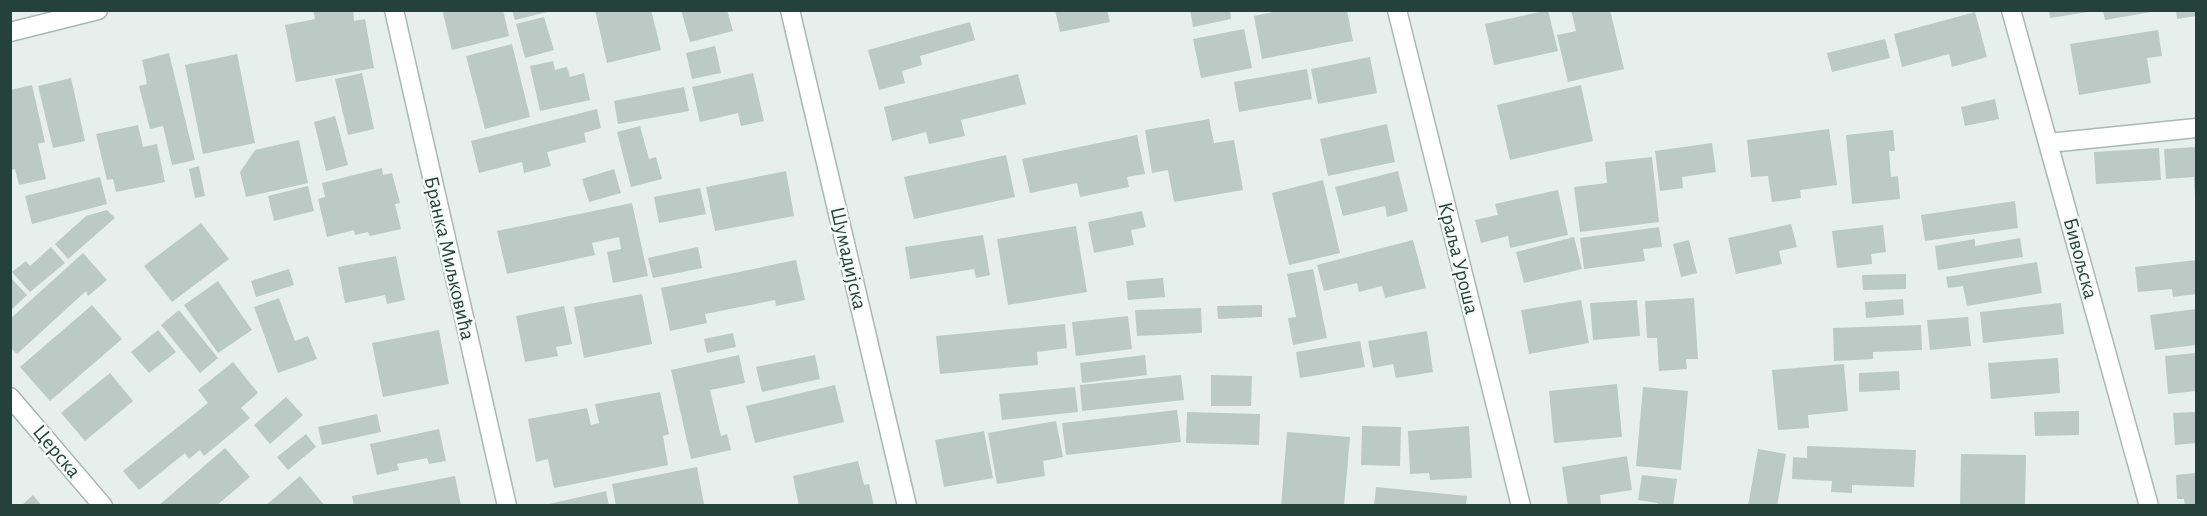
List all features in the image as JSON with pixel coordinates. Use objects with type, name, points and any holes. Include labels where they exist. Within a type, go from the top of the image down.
[{"type":"street","points":[[10,32],[38,18],[98,10]]},
{"type":"street","name":"Бранка Миљковића","points":[[394,10],[507,506]]},
{"type":"street","name":"Шумадијска","points":[[790,10],[907,506]]},
{"type":"street","name":"Краља Уроша","points":[[1397,10],[1521,506]]},
{"type":"street","name":"Бивољска","points":[[2011,10],[2149,506]]},
{"type":"street","points":[[2049,143],[2196,128]]},
{"type":"street","name":"Церска","points":[[10,397],[103,506]]},
{"type":"building","points":[[313,10],[353,10],[354,21],[365,19],[374,68],[296,82],[285,25],[315,19]]},
{"type":"building","points":[[446,10],[503,10],[509,36],[452,50],[443,13]]},
{"type":"building","points":[[512,10],[551,10],[551,11],[515,20]]},
{"type":"building","points":[[595,10],[651,10],[661,50],[607,63]]},
{"type":"building","points":[[681,10],[727,10],[733,31],[690,42]]},
{"type":"building","points":[[1055,10],[1107,10],[1110,22],[1060,32]]},
{"type":"building","points":[[1190,10],[1230,10],[1231,19],[1193,27]]},
{"type":"building","points":[[1282,10],[1347,10],[1353,41],[1262,59],[1254,16]]},
{"type":"building","points":[[1548,10],[1558,51],[1494,65],[1485,24]]},
{"type":"building","points":[[1571,10],[1610,10],[1624,69],[1568,82],[1557,35],[1576,31]]},
{"type":"building","points":[[2049,10],[2088,10],[2088,12],[2050,18]]},
{"type":"building","points":[[2103,10],[2151,10],[2151,12],[2105,20]]},
{"type":"building","points":[[2176,10],[2196,10],[2196,16],[2177,19]]},
{"type":"building","points":[[1975,12],[1987,57],[1952,67],[1949,54],[1902,67],[1894,34]]},
{"type":"building","points":[[544,17],[554,50],[525,58],[516,24]]},
{"type":"building","points":[[970,22],[975,40],[920,56],[922,65],[902,71],[905,83],[879,90],[868,50]]},
{"type":"building","points":[[1244,29],[1252,68],[1201,78],[1193,39]]},
{"type":"building","points":[[2158,30],[2162,56],[2147,58],[2151,83],[2079,95],[2070,44]]},
{"type":"building","points":[[1885,39],[1890,58],[1832,72],[1827,53]]},
{"type":"building","points":[[512,44],[530,117],[485,129],[466,56]]},
{"type":"building","points":[[715,46],[721,73],[692,79],[686,53]]},
{"type":"building","points":[[169,53],[195,160],[172,165],[163,126],[150,129],[139,86],[147,84],[142,60]]},
{"type":"building","points":[[237,54],[255,143],[203,154],[185,65]]},
{"type":"building","points":[[1370,57],[1377,93],[1318,104],[1311,69]]},
{"type":"building","points":[[553,61],[555,70],[567,67],[570,77],[584,73],[590,100],[540,111],[530,66]]},
{"type":"building","points":[[1307,69],[1312,99],[1239,112],[1234,82]]},
{"type":"building","points":[[362,73],[374,129],[348,135],[335,79]]},
{"type":"building","points":[[753,73],[764,121],[741,126],[738,113],[700,122],[692,87]]},
{"type":"building","points":[[1018,74],[1026,104],[961,120],[965,136],[929,144],[926,132],[892,141],[884,107]]},
{"type":"building","points":[[71,78],[85,141],[53,148],[38,86]]},
{"type":"building","points":[[32,85],[45,142],[38,144],[46,179],[19,185],[15,169],[10,170],[10,90]]},
{"type":"building","points":[[1581,85],[1593,141],[1510,160],[1497,105]]},
{"type":"building","points":[[684,87],[689,111],[618,124],[614,101]]},
{"type":"building","points":[[1995,99],[1999,119],[1965,126],[1961,107]]},
{"type":"building","points":[[597,109],[601,128],[584,133],[586,142],[547,152],[551,166],[524,173],[522,162],[479,173],[471,141]]},
{"type":"building","points":[[335,116],[348,165],[326,171],[314,122]]},
{"type":"building","points":[[1209,119],[1214,143],[1234,140],[1243,190],[1174,202],[1168,170],[1152,173],[1145,130]]},
{"type":"building","points":[[1387,124],[1395,162],[1328,176],[1320,139]]},
{"type":"building","points":[[138,125],[143,147],[157,144],[165,182],[116,192],[113,179],[107,180],[96,134]]},
{"type":"building","points":[[640,126],[649,159],[656,157],[662,179],[631,187],[617,132]]},
{"type":"building","points":[[1829,129],[1837,185],[1800,190],[1801,198],[1772,202],[1768,176],[1751,177],[1747,140]]},
{"type":"building","points":[[1893,130],[1895,151],[1889,151],[1891,177],[1898,176],[1900,199],[1852,204],[1846,135]]},
{"type":"building","points":[[1137,135],[1145,174],[1127,177],[1129,187],[1080,197],[1077,183],[1030,193],[1022,159]]},
{"type":"building","points":[[299,140],[308,183],[246,197],[240,172],[255,150]]},
{"type":"building","points":[[1712,143],[1716,172],[1682,177],[1683,188],[1660,191],[1655,151]]},
{"type":"building","points":[[2196,147],[2195,196],[2194,177],[2166,179],[2164,149]]},
{"type":"building","points":[[2159,148],[2161,180],[2096,184],[2094,152]]},
{"type":"building","points":[[1006,155],[1015,197],[914,219],[904,177]]},
{"type":"building","points":[[1652,157],[1659,222],[1580,232],[1574,187],[1607,183],[1605,162]]},
{"type":"building","points":[[199,166],[205,196],[195,198],[189,169]]},
{"type":"building","points":[[382,168],[383,175],[392,173],[400,203],[395,204],[401,229],[370,236],[368,232],[355,235],[354,230],[327,237],[318,199],[325,197],[322,183]]},
{"type":"building","points":[[614,169],[621,193],[589,202],[582,179]]},
{"type":"building","points":[[786,171],[794,216],[715,231],[706,187]]},
{"type":"building","points":[[1398,171],[1408,211],[1387,217],[1385,206],[1343,216],[1335,187]]},
{"type":"building","points":[[100,177],[107,204],[32,224],[25,196]]},
{"type":"building","points":[[1323,180],[1340,253],[1289,265],[1272,193]]},
{"type":"building","points":[[308,186],[314,211],[274,221],[268,196]]},
{"type":"building","points":[[700,188],[706,214],[659,223],[654,197]]},
{"type":"building","points":[[1558,190],[1568,235],[1510,248],[1508,236],[1481,243],[1475,220],[1498,215],[1495,204]]},
{"type":"building","points":[[2015,201],[2018,228],[1925,241],[1921,215]]},
{"type":"building","points":[[632,203],[648,276],[613,283],[607,252],[621,249],[619,237],[592,243],[595,255],[507,274],[497,231]]},
{"type":"building","points":[[107,210],[115,218],[68,259],[55,244],[86,216]]},
{"type":"building","points":[[1142,211],[1146,227],[1131,230],[1134,245],[1094,253],[1088,222]]},
{"type":"building","points":[[201,223],[229,259],[172,302],[144,266]]},
{"type":"building","points":[[1791,224],[1797,247],[1779,251],[1782,264],[1736,274],[1728,238]]},
{"type":"building","points":[[1883,225],[1886,252],[1871,254],[1872,264],[1837,268],[1832,231]]},
{"type":"building","points":[[1076,226],[1087,292],[1008,305],[997,239]]},
{"type":"building","points":[[1659,227],[1662,247],[1643,249],[1645,261],[1584,269],[1580,238]]},
{"type":"building","points":[[983,235],[990,275],[976,278],[974,269],[910,279],[905,247]]},
{"type":"building","points":[[1574,237],[1582,269],[1524,283],[1516,252]]},
{"type":"building","points":[[2020,238],[2023,257],[1938,270],[1935,246],[1975,239],[1975,246]]},
{"type":"building","points":[[1413,240],[1426,288],[1385,298],[1382,286],[1359,292],[1357,283],[1324,291],[1317,265]]},
{"type":"building","points":[[1689,240],[1697,273],[1681,277],[1673,244]]},
{"type":"building","points":[[51,247],[65,263],[30,292],[12,272],[26,261],[30,266]]},
{"type":"building","points":[[698,247],[702,268],[653,278],[648,258]]},
{"type":"building","points":[[83,253],[107,280],[88,296],[86,291],[17,354],[10,347],[10,319]]},
{"type":"building","points":[[396,256],[405,300],[387,304],[385,295],[345,303],[338,267]]},
{"type":"building","points":[[796,260],[805,300],[776,306],[775,300],[705,314],[707,323],[670,331],[661,288]]},
{"type":"building","points":[[2196,260],[2196,294],[2173,297],[2172,289],[2138,292],[2135,267]]},
{"type":"building","points":[[2037,262],[2042,293],[1967,306],[1963,286],[1948,288],[1946,277]]},
{"type":"building","points":[[289,269],[294,285],[256,297],[251,281]]},
{"type":"building","points":[[1313,269],[1327,338],[1293,345],[1288,318],[1296,317],[1287,274]]},
{"type":"building","points":[[1906,274],[1906,289],[1863,290],[1862,275]]},
{"type":"building","points":[[10,277],[27,295],[10,311]]},
{"type":"building","points":[[1163,278],[1165,297],[1128,300],[1126,281]]},
{"type":"building","points":[[218,281],[252,330],[218,353],[184,305]]},
{"type":"building","points":[[642,294],[652,344],[584,358],[574,307]]},
{"type":"building","points":[[279,298],[295,341],[308,336],[317,359],[278,373],[254,307]]},
{"type":"building","points":[[1694,298],[1698,359],[1686,359],[1687,369],[1659,371],[1657,338],[1647,338],[1645,301]]},
{"type":"building","points":[[1903,299],[1904,315],[1866,318],[1865,302]]},
{"type":"building","points":[[1581,300],[1589,343],[1529,354],[1521,310]]},
{"type":"building","points":[[1637,300],[1640,336],[1593,340],[1590,303]]},
{"type":"building","points":[[2061,303],[2064,334],[1983,343],[1980,312]]},
{"type":"building","points":[[92,305],[122,339],[50,401],[20,367]]},
{"type":"building","points":[[1262,305],[1262,317],[1218,319],[1217,306]]},
{"type":"building","points":[[564,306],[572,344],[556,347],[558,356],[525,362],[516,316]]},
{"type":"building","points":[[1201,308],[1202,333],[1137,336],[1135,310]]},
{"type":"building","points":[[2196,309],[2196,345],[2155,350],[2150,315]]},
{"type":"building","points":[[179,310],[218,358],[200,373],[161,325]]},
{"type":"building","points":[[1128,316],[1132,349],[1076,356],[1072,322]]},
{"type":"building","points":[[1968,317],[1971,346],[1930,350],[1927,320]]},
{"type":"building","points":[[1065,324],[1067,348],[1037,352],[1038,365],[940,374],[936,336]]},
{"type":"building","points":[[1921,325],[1922,350],[1873,352],[1873,359],[1834,361],[1833,328]]},
{"type":"building","points":[[158,330],[176,352],[149,373],[131,352]]},
{"type":"building","points":[[439,330],[449,384],[383,397],[372,343]]},
{"type":"building","points":[[1427,331],[1433,372],[1396,378],[1393,364],[1373,368],[1368,341]]},
{"type":"building","points":[[733,333],[736,347],[707,353],[704,339]]},
{"type":"building","points":[[1360,341],[1365,367],[1300,378],[1296,352]]},
{"type":"building","points":[[2196,353],[2196,391],[2168,394],[2165,356]]},
{"type":"building","points":[[739,355],[745,383],[710,390],[721,436],[727,434],[731,450],[691,459],[671,370]]},
{"type":"building","points":[[815,355],[820,379],[762,392],[756,367]]},
{"type":"building","points":[[1145,355],[1147,375],[1082,383],[1080,363]]},
{"type":"building","points":[[2058,358],[2060,393],[1991,399],[1988,363]]},
{"type":"building","points":[[233,362],[258,393],[241,408],[250,418],[204,456],[200,450],[189,459],[185,453],[139,490],[123,471],[208,403],[198,390]]},
{"type":"building","points":[[1844,364],[1848,411],[1808,415],[1809,428],[1778,430],[1772,370]]},
{"type":"building","points":[[1899,371],[1900,390],[1859,392],[1859,373]]},
{"type":"building","points":[[110,373],[133,401],[85,441],[61,413]]},
{"type":"building","points":[[1181,375],[1184,400],[1082,411],[1080,385]]},
{"type":"building","points":[[1211,375],[1252,376],[1251,406],[1211,406]]},
{"type":"building","points":[[1617,384],[1622,437],[1554,443],[1549,391]]},
{"type":"building","points":[[835,385],[844,422],[755,443],[746,406]]},
{"type":"building","points":[[1075,387],[1078,412],[1002,420],[999,394]]},
{"type":"building","points":[[1643,387],[1688,391],[1681,470],[1636,466]]},
{"type":"building","points":[[660,392],[669,434],[663,436],[668,465],[554,488],[548,459],[536,462],[528,419],[587,408],[591,425],[599,423],[595,404]]},
{"type":"building","points":[[286,397],[303,415],[270,444],[254,425]]},
{"type":"building","points":[[1177,410],[1181,442],[1066,455],[1062,423]]},
{"type":"building","points":[[2079,411],[2079,435],[2035,436],[2034,412]]},
{"type":"building","points":[[1187,412],[1260,414],[1259,445],[1186,443]]},
{"type":"building","points":[[2196,412],[2196,443],[2175,445],[2173,413]]},
{"type":"building","points":[[377,414],[381,432],[322,445],[318,427]]},
{"type":"building","points":[[1056,421],[1063,457],[1043,461],[1045,476],[997,484],[988,433]]},
{"type":"building","points":[[1362,426],[1401,427],[1400,466],[1361,465]]},
{"type":"building","points":[[1469,426],[1472,478],[1430,480],[1429,473],[1410,474],[1408,431]]},
{"type":"building","points":[[439,429],[446,461],[429,464],[427,458],[397,464],[399,470],[377,475],[370,444]]},
{"type":"building","points":[[984,431],[993,478],[944,487],[935,440]]},
{"type":"building","points":[[1287,432],[1350,437],[1344,506],[1281,506]]},
{"type":"building","points":[[306,434],[316,447],[288,470],[277,457]]},
{"type":"building","points":[[1807,446],[1916,450],[1914,487],[1852,485],[1852,493],[1831,492],[1832,481],[1792,479],[1793,457],[1807,458]]},
{"type":"building","points":[[225,448],[250,477],[216,506],[158,506]]},
{"type":"building","points":[[1758,449],[1786,454],[1777,506],[1748,506]]},
{"type":"building","points":[[1961,454],[2026,455],[2025,506],[1960,506]]},
{"type":"building","points":[[1627,456],[1632,490],[1600,495],[1601,504],[1568,506],[1562,467]]},
{"type":"building","points":[[858,461],[864,485],[869,484],[874,506],[799,506],[793,476]]},
{"type":"building","points":[[697,467],[704,504],[616,506],[612,484]]},
{"type":"building","points":[[2196,473],[2196,506],[2185,506],[2184,499],[2177,499],[2176,475]]},
{"type":"building","points":[[1642,475],[1677,479],[1673,506],[1658,506],[1658,503],[1638,500]]},
{"type":"building","points":[[300,476],[325,506],[265,506]]},
{"type":"building","points":[[455,476],[461,506],[354,506],[352,496]]},
{"type":"building","points":[[1376,487],[1467,496],[1466,506],[1374,506]]},
{"type":"building","points":[[606,491],[609,506],[545,506],[545,505]]},
{"type":"building","points":[[33,495],[42,506],[21,506]]}]
